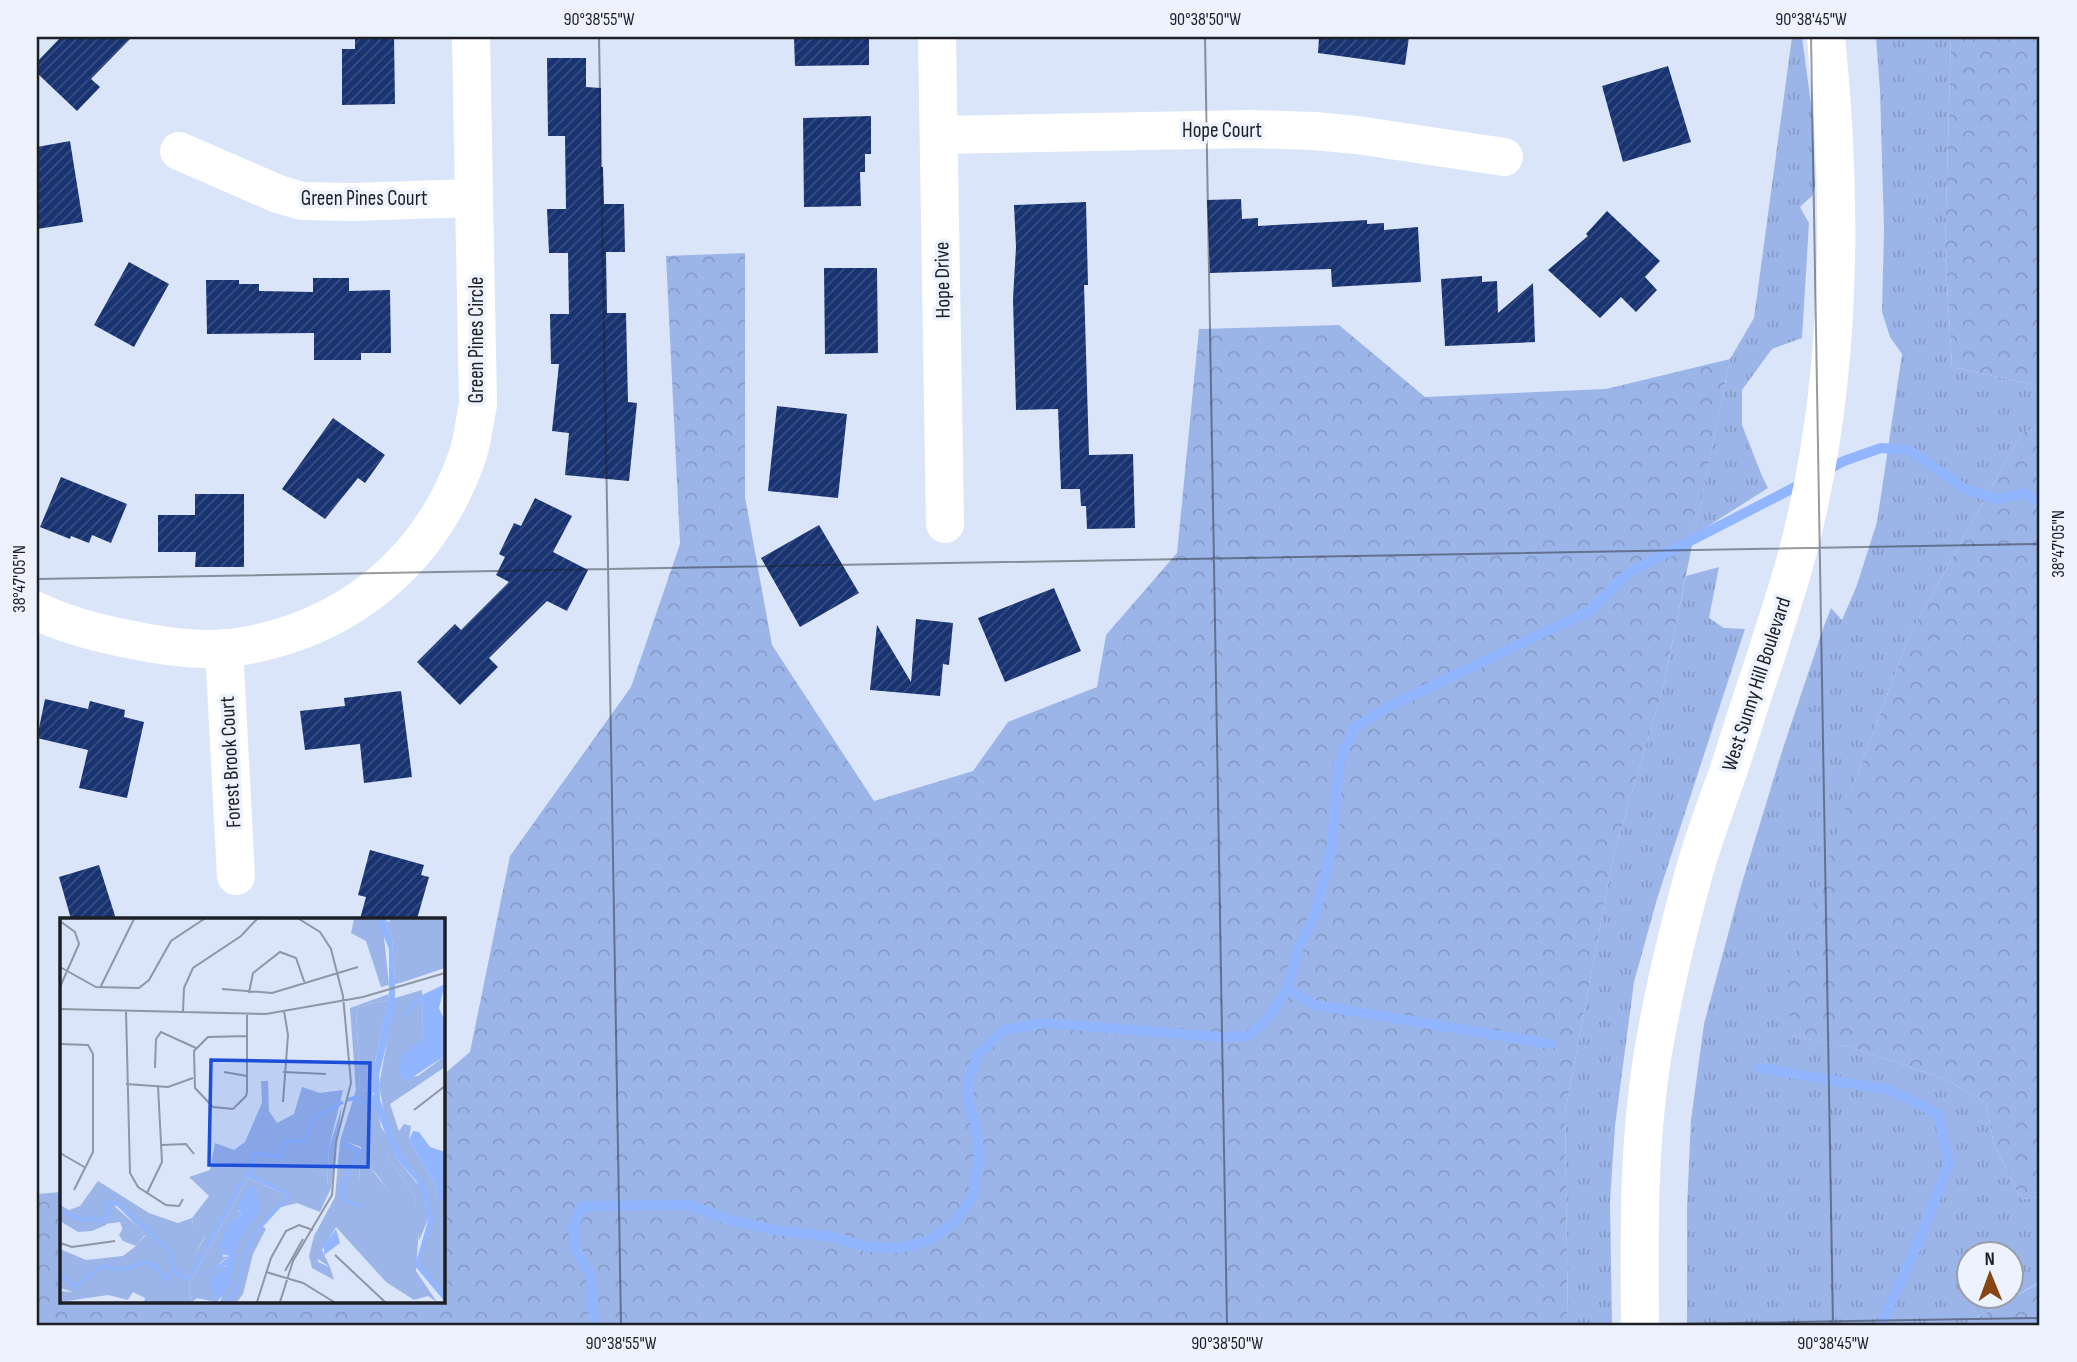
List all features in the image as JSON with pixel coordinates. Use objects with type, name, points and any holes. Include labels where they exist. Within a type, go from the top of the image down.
[{"type":"street","name":"Green Pines Circle","points":[[37,611],[97,633],[150,644],[196,648],[243,646],[300,632],[346,610],[381,585],[417,549],[447,504],[468,456],[478,405],[471,37]]},
{"type":"street","name":"Hope Drive","points":[[937,37],[945,524]]},
{"type":"street","name":"West Sunny Hill Boulevard","points":[[1640,1325],[1644,1135],[1655,1038],[1696,866],[1783,603],[1802,535],[1826,406],[1837,258],[1835,140],[1826,37]]},
{"type":"street","name":"Hope Court","points":[[939,135],[1251,129],[1357,135],[1504,157]]},
{"type":"street","name":"Green Pines Court","points":[[179,151],[278,194],[303,201],[474,198]]},
{"type":"street","name":"Forest Brook Court","points":[[224,648],[236,876]]},
{"type":"green space","points":[[1792,37],[1802,37],[1812,111],[1815,186],[1812,196],[1800,207],[1809,223],[1802,338],[1772,349],[1742,390],[1742,425],[1768,488],[1694,535],[1730,359],[1754,318]]},
{"type":"green space","points":[[1876,37],[1951,37],[1945,248],[1952,367],[2035,385],[2040,379],[2040,427],[2022,432],[1910,634],[1853,786],[1792,1036],[1850,1047],[1945,1079],[1986,1103],[1994,1145],[2021,1199],[2040,1197],[2040,1288],[2036,1284],[2024,1291],[2024,1240],[1954,1240],[1954,1310],[1990,1310],[1964,1325],[1687,1325],[1687,1208],[1691,1120],[1704,1024],[1741,886],[1824,626],[1831,608],[1842,620],[1857,585],[1877,522],[1902,354],[1890,337],[1882,312],[1884,229]]},
{"type":"green space","points":[[1951,37],[2040,37],[2040,379],[2035,385],[1952,367],[1945,248]]},
{"type":"green space","points":[[745,253],[745,497],[772,645],[874,801],[973,771],[1008,722],[1097,687],[1106,635],[1177,553],[1199,329],[1339,325],[1425,397],[1606,389],[1730,359],[1663,688],[1614,853],[1565,1113],[1568,1325],[37,1325],[37,1194],[60,1192],[60,1302],[444,1302],[444,1074],[470,1052],[510,856],[631,687],[680,544],[666,256]]},
{"type":"green space","points":[[2040,427],[2040,1197],[2021,1199],[1994,1145],[1986,1103],[1945,1079],[1850,1047],[1791,1036],[1786,982],[1853,786],[1910,634],[2022,432]]},
{"type":"green space","points":[[1719,567],[1709,618],[1724,628],[1745,629],[1657,899],[1634,982],[1615,1126],[1610,1202],[1612,1325],[1568,1325],[1565,1113],[1614,853],[1663,688],[1686,576]]},
{"type":"green space","points":[[2037,1284],[2040,1288],[2040,1325],[1964,1325],[1991,1310],[2024,1310],[2024,1291]]},
{"type":"building","points":[[61,37],[132,37],[91,79],[100,87],[77,111],[37,73],[37,62]]},
{"type":"building","points":[[355,37],[394,37],[395,104],[342,105],[342,49],[355,49]]},
{"type":"building","points":[[794,37],[869,37],[869,65],[795,66]]},
{"type":"building","points":[[1319,37],[1409,37],[1405,65],[1318,53]]},
{"type":"building","points":[[547,58],[586,58],[586,87],[601,88],[604,204],[624,204],[625,252],[606,252],[607,313],[626,313],[628,402],[637,403],[629,481],[565,475],[569,433],[552,431],[559,364],[551,364],[550,314],[569,314],[568,253],[549,253],[547,209],[566,209],[565,136],[548,136]]},
{"type":"building","points":[[1668,66],[1691,142],[1623,162],[1602,86]]},
{"type":"building","points":[[871,116],[871,154],[865,154],[865,172],[860,172],[861,206],[804,207],[803,118]]},
{"type":"building","points":[[70,141],[83,222],[37,229],[37,147]]},
{"type":"building","points":[[1241,199],[1242,219],[1258,218],[1258,226],[1367,220],[1367,224],[1384,223],[1384,230],[1418,227],[1421,282],[1332,287],[1331,269],[1210,273],[1207,200]]},
{"type":"building","points":[[1086,202],[1088,285],[1084,285],[1089,455],[1133,454],[1135,528],[1087,529],[1086,506],[1081,506],[1080,489],[1061,489],[1058,409],[1016,410],[1014,205]]},
{"type":"building","points":[[1607,211],[1660,261],[1645,277],[1657,290],[1636,312],[1621,297],[1600,318],[1548,270],[1588,236],[1586,234]]},
{"type":"building","points":[[129,262],[169,284],[134,347],[94,325]]},
{"type":"building","points":[[824,268],[877,268],[878,353],[825,354]]},
{"type":"building","points":[[1482,276],[1482,282],[1497,281],[1498,313],[1533,283],[1535,342],[1445,346],[1441,279]]},
{"type":"building","points":[[313,278],[349,278],[349,291],[390,290],[391,353],[361,353],[361,360],[314,360],[314,333],[207,334],[206,280],[239,280],[239,284],[259,284],[259,291],[313,292]]},
{"type":"building","points":[[777,406],[847,414],[838,498],[768,491]]},
{"type":"building","points":[[333,418],[385,455],[365,483],[358,478],[325,519],[282,489]]},
{"type":"building","points":[[61,477],[127,504],[111,543],[92,535],[89,543],[71,536],[70,539],[40,527]]},
{"type":"building","points":[[195,494],[244,494],[244,567],[195,567],[196,552],[158,552],[158,515],[195,515]]},
{"type":"building","points":[[535,498],[572,516],[553,552],[588,570],[567,611],[547,601],[489,658],[498,667],[460,705],[417,662],[455,624],[461,630],[509,582],[496,575],[505,557],[499,554],[514,523],[521,526]]},
{"type":"building","points":[[819,525],[859,593],[800,627],[761,558]]},
{"type":"building","points":[[1054,588],[1081,651],[1005,682],[978,618]]},
{"type":"building","points":[[916,619],[953,623],[949,665],[943,664],[940,696],[870,690],[877,625],[911,682]]},
{"type":"building","points":[[401,691],[412,777],[364,783],[360,744],[305,750],[300,711],[345,706],[344,698]]},
{"type":"building","points":[[45,699],[88,709],[90,701],[125,710],[124,717],[144,722],[127,798],[79,788],[88,750],[37,738]]},
{"type":"building","points":[[370,850],[424,865],[421,875],[429,877],[417,918],[360,918],[366,897],[358,895]]},
{"type":"building","points":[[99,865],[116,918],[71,918],[59,877]]},
{"type":"waterway","points":[[1825,471],[1881,448],[1909,450],[1965,489],[1996,499],[2024,493],[2040,502]]},
{"type":"waterway","points":[[594,1325],[591,1276],[575,1248],[573,1228],[582,1206],[689,1205],[730,1220],[775,1230],[834,1237],[867,1247],[901,1248],[929,1240],[955,1222],[972,1197],[979,1160],[977,1130],[969,1104],[968,1081],[978,1054],[1004,1030],[1045,1023],[1219,1037],[1249,1036],[1272,1014],[1287,989],[1298,949],[1315,915],[1331,853],[1339,764],[1354,728],[1388,707],[1589,611],[1628,573],[1803,483]]},
{"type":"waterway","points":[[1287,989],[1315,1005],[1551,1044]]},
{"type":"waterway","points":[[1760,1068],[1890,1090],[1938,1114],[1949,1163],[1920,1239],[1881,1325]]}]
